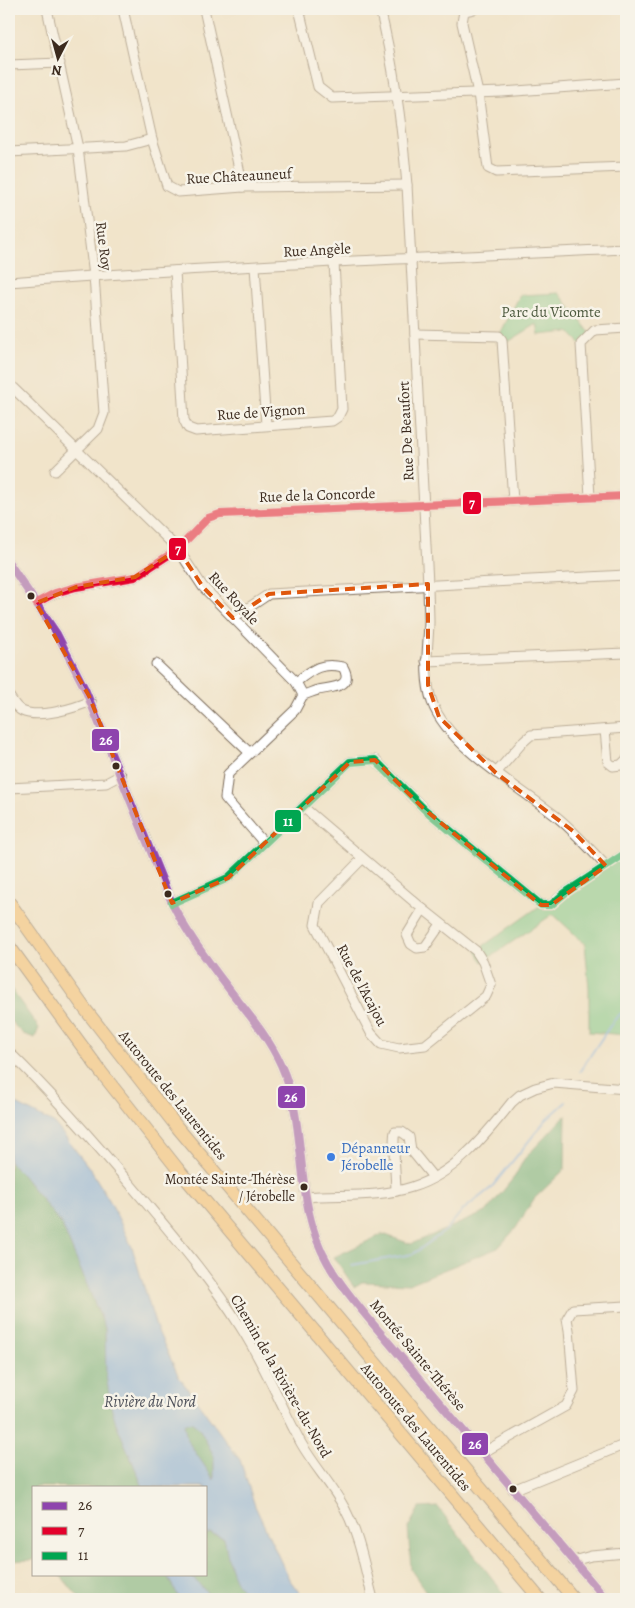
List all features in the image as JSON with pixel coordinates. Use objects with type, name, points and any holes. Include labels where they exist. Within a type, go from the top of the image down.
[{"type":"highway","name":"Autoroute des Laurentides","points":[[9,902],[85,1009],[176,1127],[574,1599]]},
{"type":"highway","name":"Autoroute des Laurentides","points":[[9,946],[101,1072],[165,1154],[540,1599]]},
{"type":"street","name":"Rue Roy","points":[[47,9],[78,148],[94,276],[104,413],[98,429],[55,470]]},
{"type":"street","name":"Rue Châteauneuf","points":[[123,9],[152,139],[167,186],[178,192],[243,187],[407,185]]},
{"type":"street","points":[[204,9],[243,187]]},
{"type":"street","points":[[300,9],[318,87],[332,98],[478,93],[626,83]]},
{"type":"street","name":"Rue De Beaufort","points":[[380,9],[402,127],[407,185],[428,584],[429,622],[426,661],[432,702],[439,717],[464,746],[496,773],[556,816],[606,866]]},
{"type":"street","points":[[474,9],[464,11],[462,23],[478,93],[488,168],[496,172],[626,167]]},
{"type":"street","points":[[9,65],[60,63]]},
{"type":"street","points":[[9,152],[126,146],[152,139]]},
{"type":"street","name":"Rue Angèle","points":[[9,282],[334,262],[626,248]]},
{"type":"street","name":"Rue de Vignon","points":[[175,271],[184,420],[188,428],[196,431],[338,418],[342,409],[334,262]]},
{"type":"street","points":[[255,267],[266,425]]},
{"type":"street","points":[[590,497],[582,344],[595,330],[626,328]]},
{"type":"street","points":[[415,334],[499,336],[502,340],[513,501]]},
{"type":"street","name":"Rue Royale","points":[[9,384],[178,549],[203,587],[296,682],[303,695]]},
{"type":"street","name":"Rue de la Concorde","points":[[36,603],[54,594],[76,587],[135,577],[178,549],[208,518],[220,514],[626,496]]},
{"type":"street","name":"Montée Sainte-Thérèse","points":[[9,563],[60,639],[91,701],[172,903],[190,935],[263,1033],[281,1065],[290,1088],[296,1113],[306,1197],[315,1235],[336,1277],[373,1324],[606,1599]]},
{"type":"street","points":[[233,618],[269,594],[428,584],[626,575]]},
{"type":"street","points":[[426,661],[626,652]]},
{"type":"street","points":[[156,664],[250,753]]},
{"type":"street","points":[[264,843],[226,798],[228,774],[295,710],[303,695],[341,685],[347,679],[347,673],[343,667],[334,665],[314,668],[296,682]]},
{"type":"street","points":[[9,696],[19,709],[31,712],[68,709],[91,701]]},
{"type":"street","points":[[496,773],[522,742],[531,735],[626,728]]},
{"type":"street","points":[[605,730],[608,762],[613,766],[621,766],[626,760]]},
{"type":"street","points":[[172,903],[228,878],[350,762],[375,760],[424,809],[541,905],[551,905],[565,893],[626,853]]},
{"type":"street","points":[[9,788],[106,783],[121,775]]},
{"type":"street","name":"Rue de l'Acajou","points":[[303,807],[422,909],[476,951],[480,958],[491,985],[486,996],[425,1045],[399,1048],[381,1044],[371,1033],[315,925],[320,903],[362,859]]},
{"type":"street","points":[[422,909],[407,935],[410,944],[417,948],[424,947],[441,924]]},
{"type":"street","name":"Chemin de la Rivière-du-Nord","points":[[9,1052],[101,1150],[188,1254],[234,1317],[260,1362],[306,1451],[345,1509],[355,1534],[373,1599]]},
{"type":"street","points":[[306,1197],[375,1194],[396,1191],[434,1178],[457,1164],[512,1102],[535,1088],[554,1083],[626,1088]]},
{"type":"street","points":[[396,1191],[392,1138],[395,1132],[402,1132],[409,1137],[411,1150],[434,1178]]},
{"type":"street","points":[[482,1453],[566,1406],[574,1391],[567,1319],[573,1309],[626,1306]]},
{"type":"street","points":[[513,1490],[626,1445]]},
{"type":"street","points":[[573,1561],[591,1556],[626,1552]]},
{"type":"highlighted area","points":[[178,549],[203,587],[233,618],[269,594],[428,584],[428,685],[439,717],[496,773],[573,831],[606,866],[551,905],[541,905],[424,809],[375,760],[350,762],[228,878],[172,903],[89,696],[36,603],[76,587],[135,577]]},
{"type":"green space","name":"Parc du Vicomte","points":[[559,293],[591,334],[581,344],[569,332],[539,335],[537,324],[503,345],[499,336],[520,295]]},
{"type":"green space","points":[[626,853],[626,1035],[589,1032],[589,988],[585,944],[553,914],[483,962],[476,951],[541,905],[546,906]]},
{"type":"green space","points":[[9,986],[39,1028],[35,1038],[23,1034],[9,1020]]},
{"type":"green space","points":[[566,1115],[565,1169],[534,1199],[516,1228],[498,1248],[409,1284],[362,1282],[354,1287],[334,1257],[383,1234],[411,1244],[486,1212],[515,1176],[524,1159]]},
{"type":"green space","points":[[9,1162],[18,1170],[62,1225],[105,1328],[106,1375],[116,1423],[143,1486],[32,1486],[32,1560],[9,1561]]},
{"type":"green space","points":[[191,1422],[199,1428],[214,1456],[214,1480],[187,1440],[184,1424]]},
{"type":"green space","points":[[438,1507],[508,1599],[431,1599],[411,1570],[408,1528],[419,1508]]},
{"type":"green space","points":[[208,1534],[224,1538],[232,1572],[236,1580],[255,1599],[213,1599],[193,1578],[194,1576],[208,1576]]},
{"type":"green space","points":[[61,1576],[167,1576],[180,1599],[80,1599]]},
{"type":"water","name":"Rivière du Nord","points":[[9,1100],[55,1124],[91,1170],[111,1203],[132,1247],[156,1327],[179,1377],[240,1460],[255,1506],[289,1579],[304,1599],[258,1599],[246,1594],[240,1588],[232,1572],[224,1538],[208,1534],[208,1486],[143,1486],[116,1423],[111,1406],[106,1375],[105,1328],[62,1225],[20,1172],[9,1162]],"holes":[[[191,1422],[199,1428],[214,1456],[214,1480],[187,1440],[184,1424]]]},
{"type":"water","points":[[167,1576],[194,1576],[193,1578],[213,1599],[180,1599]]},
{"type":"waterway","points":[[580,1071],[614,1020],[626,1009]]},
{"type":"waterway","points":[[352,1265],[413,1254],[445,1231],[463,1210],[491,1188],[545,1121],[566,1102]]},
{"type":"transit line","name":"7","points":[[36,603],[55,593],[76,587],[135,577],[178,549],[208,518],[220,514],[626,496]]},
{"type":"transit line","name":"26","points":[[9,563],[57,634],[85,689],[168,894],[181,921],[205,957],[265,1036],[281,1065],[288,1084],[297,1125],[308,1208],[317,1242],[323,1255],[346,1291],[373,1324],[606,1599]]},
{"type":"transit line","name":"11","points":[[172,903],[228,878],[350,762],[375,760],[424,809],[541,905],[551,905],[565,893],[626,853]]},
{"type":"place","name":"Dépanneur Jérobelle","points":[[331,1157]]},
{"type":"place","name":"Montée Sainte-Thérèse / Jérobelle","points":[[304,1187]]}]
